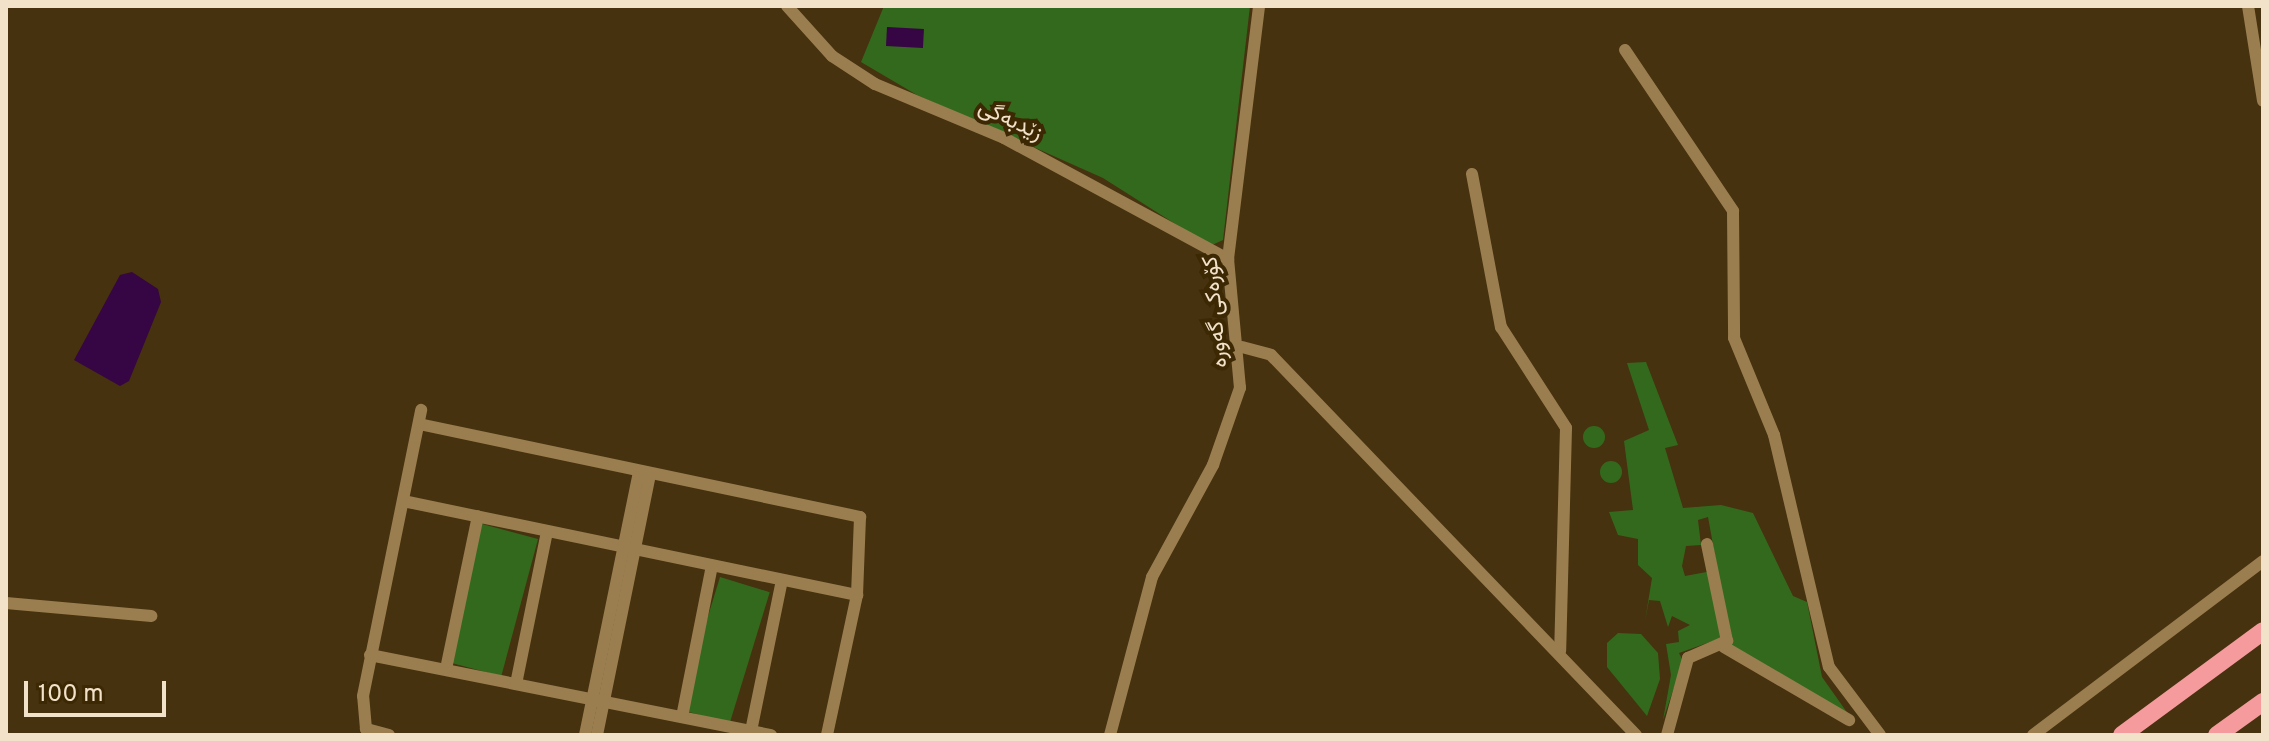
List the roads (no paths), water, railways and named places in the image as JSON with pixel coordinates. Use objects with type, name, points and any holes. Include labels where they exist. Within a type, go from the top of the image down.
[{"type":"highway","points":[[2122,735],[2263,631]]},
{"type":"highway","points":[[2217,735],[2263,702]]},
{"type":"street","name":"زێدبەگی","points":[[787,6],[832,56],[867,80],[1004,138],[1228,259]]},
{"type":"street","name":"کۆرەکی گەورە","points":[[1110,735],[1152,577],[1231,420],[1242,347],[1228,259],[1259,6]]},
{"type":"street","points":[[2248,6],[2263,101]]},
{"type":"street","points":[[1625,50],[1733,211],[1734,338],[1774,435],[1829,667],[1880,735]]},
{"type":"street","points":[[1472,174],[1501,327],[1566,428],[1560,651]]},
{"type":"street","points":[[1242,347],[1271,355],[1560,651],[1636,735]]},
{"type":"street","points":[[389,735],[362,721],[370,655],[421,410]]},
{"type":"street","points":[[419,424],[860,517],[857,595],[827,735]]},
{"type":"street","points":[[585,735],[598,700],[644,473]]},
{"type":"street","points":[[403,501],[857,595]]},
{"type":"street","points":[[446,669],[478,516]]},
{"type":"street","points":[[516,684],[547,532]]},
{"type":"street","points":[[1707,544],[1724,647]]},
{"type":"street","points":[[2033,735],[2241,583],[2263,561]]},
{"type":"street","points":[[682,717],[712,566]]},
{"type":"street","points":[[2241,583],[2263,572]]},
{"type":"street","points":[[751,731],[782,580]]},
{"type":"street","points":[[6,603],[151,616]]},
{"type":"street","points":[[1667,735],[1688,658],[1724,647],[1849,720]]},
{"type":"street","points":[[370,655],[771,735]]},
{"type":"street","points":[[597,735],[598,700]]}]
